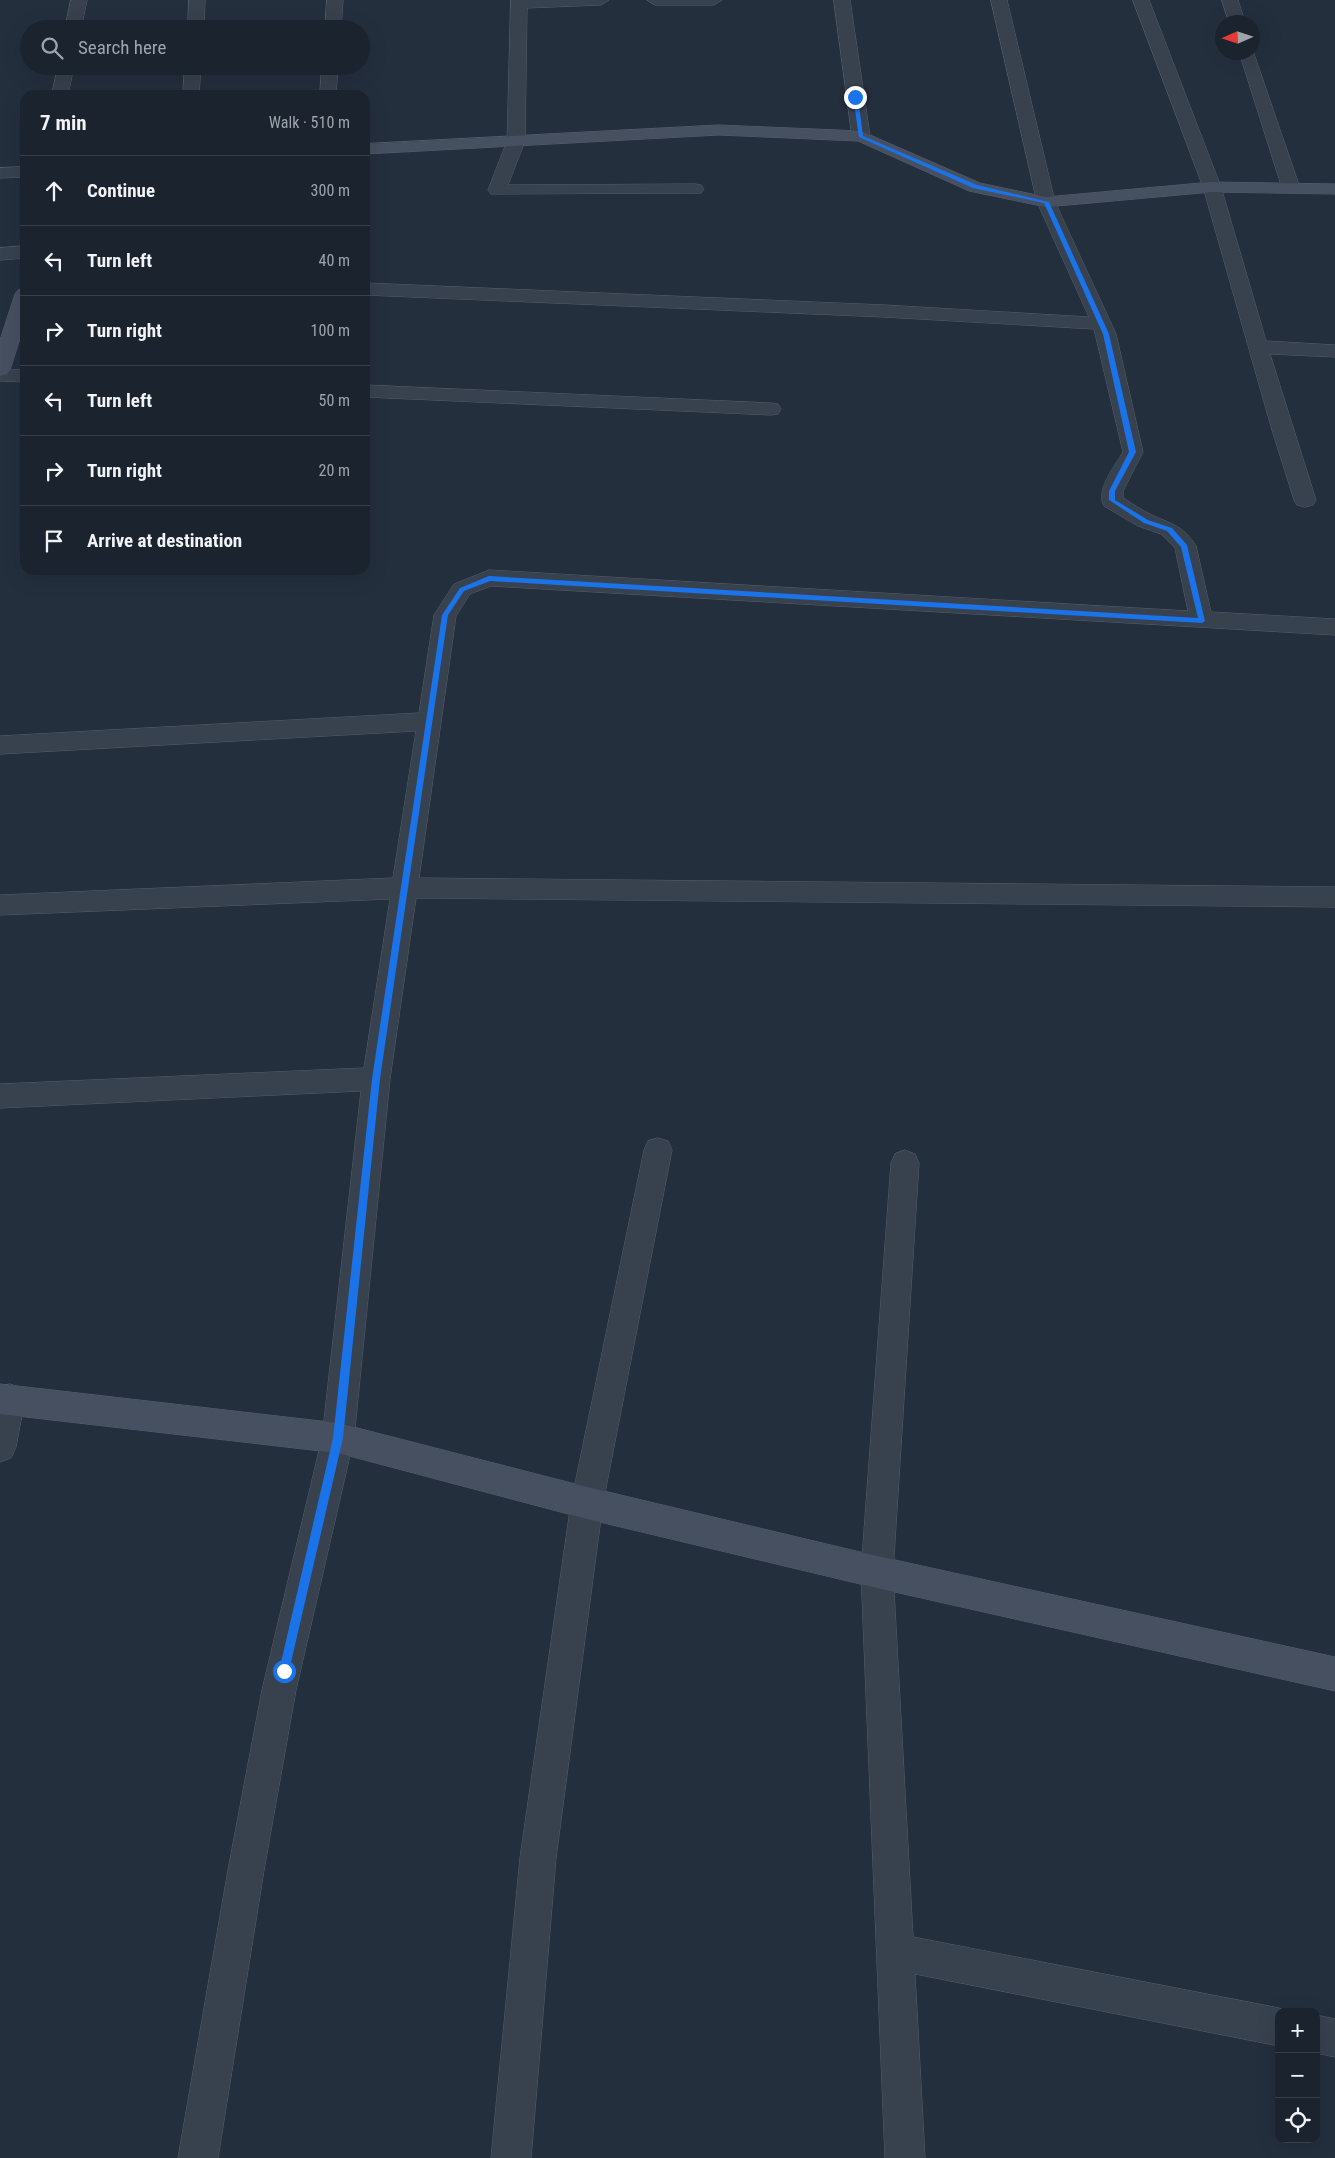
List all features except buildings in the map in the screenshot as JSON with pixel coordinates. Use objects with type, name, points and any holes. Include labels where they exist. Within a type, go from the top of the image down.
[{"type":"street","points":[[75,20],[79,0]]},
{"type":"street","points":[[197,20],[198,0]]},
{"type":"street","points":[[334,20],[335,0]]},
{"type":"street","points":[[600,0],[519,2],[516,141],[497,190],[695,189]]},
{"type":"street","points":[[655,0],[714,0]]},
{"type":"street","points":[[842,0],[861,136]]},
{"type":"street","points":[[999,0],[1046,202],[1106,334],[1132,452],[1112,491],[1112,500],[1146,521],[1169,529],[1184,546],[1202,621]]},
{"type":"street","points":[[1141,0],[1212,187],[1305,500]]},
{"type":"street","points":[[1230,0],[1235,15]]},
{"type":"street","points":[[1250,60],[1291,188]]},
{"type":"street","points":[[61,90],[64,75]]},
{"type":"street","points":[[192,90],[193,75]]},
{"type":"street","points":[[328,90],[329,75]]},
{"type":"street","points":[[370,149],[718,130],[861,136],[975,187],[1046,202],[1212,187],[1335,190]]},
{"type":"street","points":[[0,173],[20,172]]},
{"type":"street","points":[[0,254],[20,252]]},
{"type":"street","points":[[370,289],[874,311],[1102,324]]},
{"type":"street","points":[[0,370],[20,309]]},
{"type":"street","points":[[1258,347],[1335,351]]},
{"type":"street","points":[[0,375],[20,376]]},
{"type":"street","points":[[370,391],[770,409]]},
{"type":"street","points":[[198,2158],[246,1870],[279,1690],[338,1438],[376,1079],[406,888],[445,615],[462,589],[489,578],[1202,621],[1335,627]]},
{"type":"street","points":[[0,745],[430,721]]},
{"type":"street","points":[[0,905],[406,888],[1335,896]]},
{"type":"street","points":[[0,1096],[376,1079]]},
{"type":"street","points":[[511,2158],[538,1858],[587,1503],[658,1150]]},
{"type":"street","points":[[905,1163],[877,1572],[905,2158]]},
{"type":"street","points":[[0,1447],[5,1399],[338,1438],[587,1503],[877,1572],[1335,1674]]},
{"type":"street","points":[[894,1952],[1275,2026]]},
{"type":"street","points":[[1320,2035],[1335,2038]]},
{"type":"route","points":[[284,1671],[338,1438],[376,1079],[406,888],[445,615],[462,589],[489,578],[1202,621],[1184,546],[1169,529],[1146,521],[1112,500],[1112,491],[1132,452],[1118,385],[1106,334],[1046,202],[975,187],[861,136],[855,97]]}]
